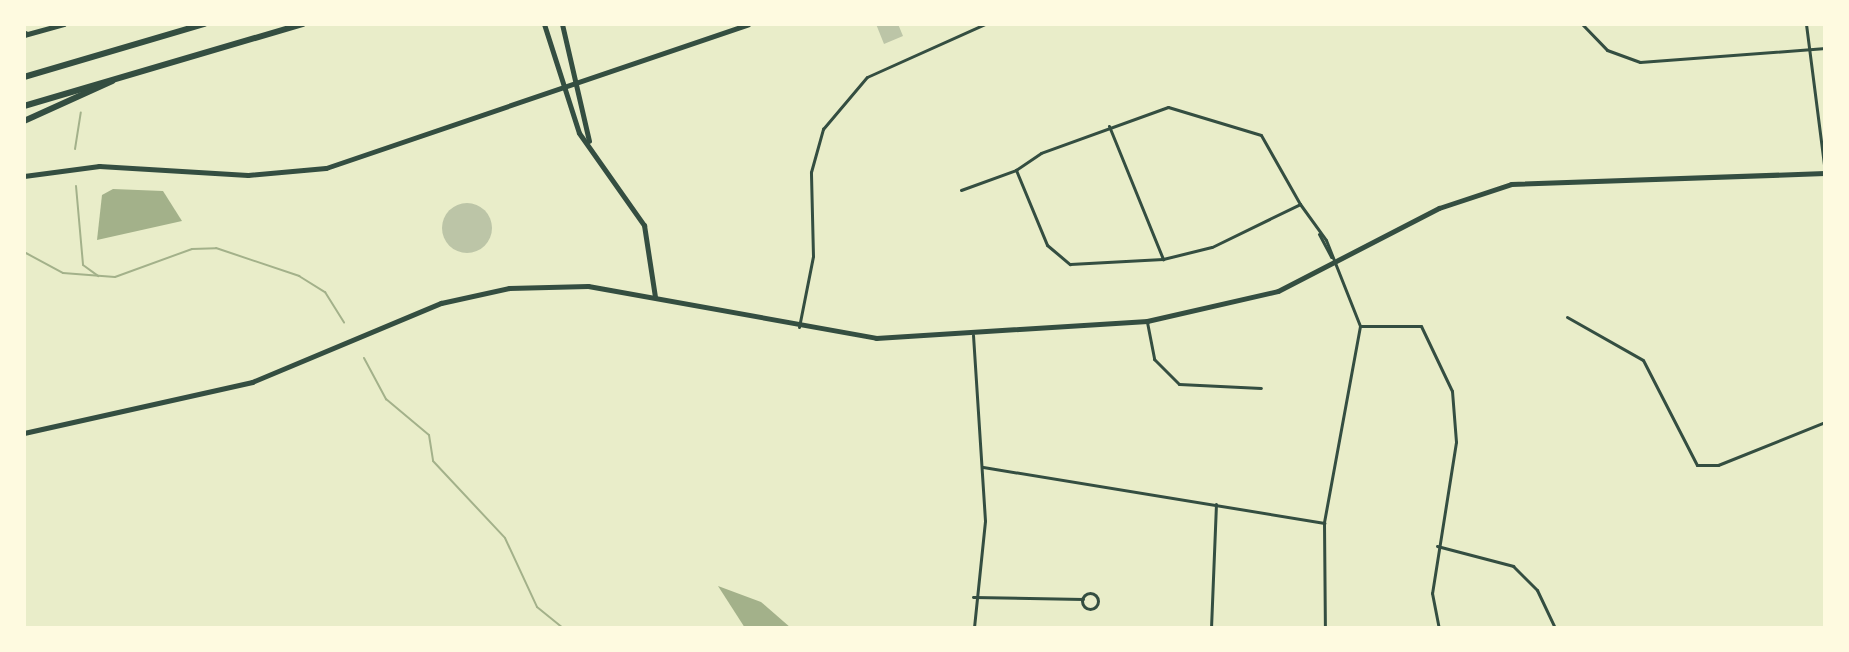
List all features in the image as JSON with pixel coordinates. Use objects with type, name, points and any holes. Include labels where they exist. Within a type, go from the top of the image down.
[{"type":"highway","points":[[24,77],[204,24]]},
{"type":"highway","points":[[24,106],[303,24]]},
{"type":"highway","points":[[24,121],[134,72]]},
{"type":"main road","points":[[25,35],[64,24]]},
{"type":"main road","points":[[544,24],[565,92],[589,141],[644,225],[655,297]]},
{"type":"main road","points":[[562,24],[581,87],[589,141]]},
{"type":"main road","points":[[24,176],[99,166],[303,172],[581,87],[748,24]]},
{"type":"main road","points":[[24,433],[252,382],[474,293],[573,286],[655,297],[799,327],[876,338],[973,335],[1147,321],[1248,301],[1439,208],[1511,184],[1825,173]]},
{"type":"street","points":[[799,327],[813,256],[811,172],[823,129],[867,77],[985,24]]},
{"type":"street","points":[[1582,24],[1607,50],[1640,62],[1825,48]]},
{"type":"street","points":[[1806,24],[1825,173]]},
{"type":"street","points":[[961,190],[1016,170],[1109,126],[1168,107],[1246,127],[1273,146],[1300,204],[1334,259],[1360,326],[1324,523],[1325,628]]},
{"type":"street","points":[[1109,126],[1163,259]]},
{"type":"street","points":[[1016,170],[1058,260],[1163,259],[1212,247],[1300,204]]},
{"type":"street","points":[[1567,317],[1656,374],[1697,465],[1718,465],[1825,422]]},
{"type":"street","points":[[1147,321],[1154,359],[1179,384],[1261,388]]},
{"type":"street","points":[[1360,326],[1414,323],[1439,353],[1457,425],[1432,593],[1439,628]]},
{"type":"street","points":[[973,335],[985,521],[973,597],[974,628]]},
{"type":"street","points":[[983,467],[1324,523]]},
{"type":"street","points":[[1211,628],[1216,504]]},
{"type":"street","points":[[1437,546],[1513,566],[1537,590],[1555,628]]},
{"type":"street","points":[[973,597],[1083,599]]},
{"type":"shaded area","points":[[113,189],[163,191],[182,221],[97,240],[102,195]]},
{"type":"shaded area","points":[[718,586],[761,602],[791,628],[745,628]]},
{"type":"building","points":[[876,24],[898,24],[903,36],[884,44]]},
{"type":"building","points":[[467,203],[485,210],[492,228],[485,246],[467,253],[449,246],[442,228],[449,210]]},
{"type":"waterway","points":[[75,149],[81,112]]},
{"type":"waterway","points":[[76,186],[83,265],[98,276]]},
{"type":"waterway","points":[[24,252],[63,273],[115,277],[192,249],[216,248],[299,276],[325,292],[344,323]]},
{"type":"waterway","points":[[364,358],[386,399],[429,435],[433,461],[505,538],[537,607],[563,628]]}]
